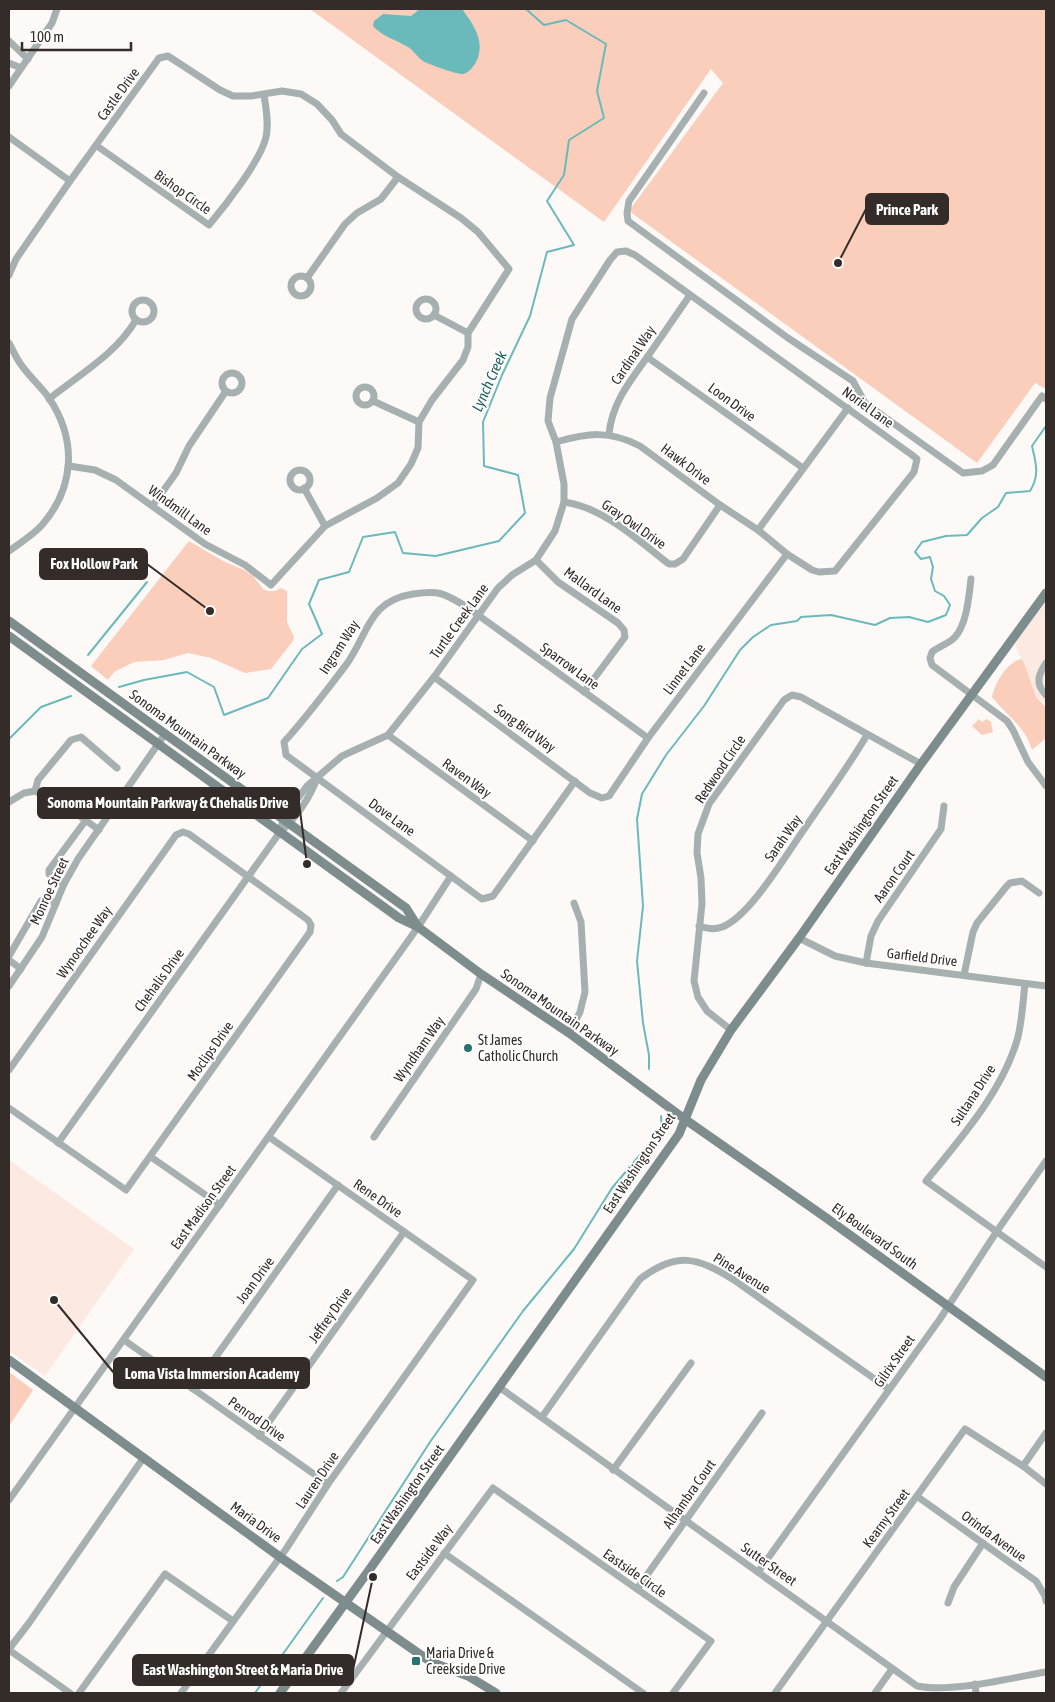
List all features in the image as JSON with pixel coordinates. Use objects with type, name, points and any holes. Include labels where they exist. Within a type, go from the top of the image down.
[{"type":"main road","name":"East Washington Street","points":[[280,1693],[679,1134],[701,1080],[731,1030],[799,938],[920,764],[1046,593]]},
{"type":"main road","name":"Sonoma Mountain Parkway","points":[[9,621],[406,908],[418,927]]},
{"type":"main road","name":"Sonoma Mountain Parkway","points":[[9,636],[399,918],[418,927],[481,974],[569,1033],[686,1120]]},
{"type":"main road","name":"Ely Boulevard South","points":[[686,1120],[826,1217],[947,1307],[1046,1377]]},
{"type":"main road","name":"Maria Drive","points":[[9,1360],[280,1557],[346,1601],[431,1662],[468,1676],[496,1693]]},
{"type":"street","points":[[9,86],[52,23],[57,9]]},
{"type":"street","points":[[9,41],[28,59]]},
{"type":"street","name":"Castle Drive","points":[[9,275],[16,259],[159,58],[168,56],[177,60],[220,90],[233,96],[264,95],[282,91],[301,94],[312,100],[332,120],[341,134],[398,177],[461,218],[478,232],[509,269],[468,333]]},
{"type":"street","points":[[9,63],[22,68]]},
{"type":"street","points":[[704,93],[629,200],[626,213],[628,221],[788,338],[853,381],[865,402],[963,473],[982,471],[993,465],[1042,396],[1046,399]]},
{"type":"street","name":"Bishop Circle","points":[[97,146],[209,225],[257,159],[266,137],[267,116],[264,95]]},
{"type":"street","points":[[9,138],[70,181]]},
{"type":"street","points":[[307,278],[345,224],[358,213],[381,199],[398,177]]},
{"type":"street","name":"Turtle Creek Lane","points":[[280,832],[286,821],[313,790],[317,778],[342,756],[388,735],[434,677],[498,588],[512,575],[536,560],[555,531],[564,502],[564,484],[556,442],[548,421],[550,398],[572,319],[617,252],[635,255],[690,295]]},
{"type":"street","name":"Cardinal Way","points":[[609,434],[610,420],[615,406],[630,380],[690,295]]},
{"type":"street","name":"Noriel Lane","points":[[690,295],[912,454],[917,460],[914,472],[835,571]]},
{"type":"street","points":[[304,488],[326,526],[377,498],[398,483],[411,464],[418,448],[419,422],[432,400],[463,360],[468,347],[468,333],[434,315]]},
{"type":"street","points":[[49,399],[116,347],[128,334],[136,320]]},
{"type":"street","points":[[9,343],[18,360],[49,399],[61,421],[67,443],[69,466],[61,498],[42,525],[9,551]]},
{"type":"street","name":"Loon Drive","points":[[647,357],[803,468]]},
{"type":"street","points":[[153,505],[176,473],[189,446],[226,391]]},
{"type":"street","points":[[373,401],[419,422]]},
{"type":"street","points":[[758,530],[848,408]]},
{"type":"street","name":"Hawk Drive","points":[[556,442],[590,434],[609,434],[625,438],[640,446],[720,505],[758,530],[787,554],[812,570],[819,572],[835,571]]},
{"type":"street","name":"Windmill Lane","points":[[69,466],[95,470],[116,480],[205,544],[245,565],[271,584],[326,526]]},
{"type":"street","name":"Gray Owl Drive","points":[[564,502],[592,509],[624,530],[669,564],[675,564],[682,560],[720,505]]},
{"type":"street","name":"Linnet Lane","points":[[602,798],[609,796],[648,738],[787,554]]},
{"type":"street","name":"Mallard Lane","points":[[536,560],[558,582],[618,623],[624,630],[625,637],[584,692]]},
{"type":"street","points":[[971,579],[969,600],[959,631],[955,637],[932,652],[930,658],[932,665],[1010,724],[1028,762],[1046,786]]},
{"type":"street","name":"Ingram Way","points":[[317,778],[286,755],[284,742],[347,663],[374,615],[384,604],[399,596],[432,591],[450,596],[477,615]]},
{"type":"street","name":"Sparrow Lane","points":[[477,615],[648,738]]},
{"type":"street","points":[[1046,663],[1039,674],[1039,681],[1041,690],[1046,695]]},
{"type":"street","name":"Song Bird Way","points":[[434,677],[590,793],[602,798]]},
{"type":"street","name":"Redwood Circle","points":[[731,1030],[707,1011],[698,997],[694,980],[702,904],[701,878],[697,853],[698,834],[709,804],[784,700],[792,695],[801,697],[920,764]]},
{"type":"street","name":"Monroe Street","points":[[9,986],[42,937],[64,884],[78,859],[165,734]]},
{"type":"street","name":"Raven Way","points":[[388,735],[533,841]]},
{"type":"street","name":"Sarah Way","points":[[699,926],[710,929],[722,927],[734,920],[754,901],[836,785],[867,735]]},
{"type":"street","points":[[36,791],[38,780],[71,740],[76,738],[81,737],[117,768]]},
{"type":"street","name":"Dove Lane","points":[[317,778],[451,876]]},
{"type":"street","points":[[418,927],[451,876],[482,899],[493,896],[575,781]]},
{"type":"street","points":[[9,802],[24,793],[36,791],[73,811],[98,830]]},
{"type":"street","name":"Aaron Court","points":[[866,963],[872,936],[878,921],[941,830],[944,806]]},
{"type":"street","points":[[64,884],[52,877],[49,874],[49,870],[86,820]]},
{"type":"street","name":"Wynoochee Way","points":[[9,1070],[176,835],[183,832],[189,834],[248,877]]},
{"type":"street","name":"Chehalis Drive","points":[[58,1142],[280,832]]},
{"type":"street","name":"Moclips Drive","points":[[58,1142],[126,1190],[151,1157],[310,932],[311,925],[308,920],[248,877]]},
{"type":"street","points":[[964,976],[973,932],[977,923],[1006,887],[1010,883],[1022,881],[1039,893]]},
{"type":"street","points":[[21,969],[9,958],[41,901],[45,898],[56,903]]},
{"type":"street","points":[[569,1033],[580,1012],[585,992],[581,922],[574,902]]},
{"type":"street","name":"East Madison Street","points":[[9,1500],[418,927]]},
{"type":"street","name":"Garfield Drive","points":[[799,938],[835,956],[866,963],[1046,986]]},
{"type":"street","name":"Wyndham Way","points":[[374,1136],[476,989],[481,974]]},
{"type":"street","name":"Sultana Drive","points":[[997,1231],[926,1181],[989,1099],[1008,1063],[1018,1036],[1025,984]]},
{"type":"street","points":[[9,1108],[58,1142]]},
{"type":"street","name":"Rene Drive","points":[[269,1137],[473,1280]]},
{"type":"street","points":[[151,1157],[220,1205]]},
{"type":"street","name":"Gilrix Street","points":[[758,1572],[947,1307],[997,1231],[1046,1162]]},
{"type":"street","name":"Joan Drive","points":[[193,1389],[338,1185]]},
{"type":"street","points":[[997,1231],[1046,1267]]},
{"type":"street","name":"Jeffrey Drive","points":[[259,1436],[404,1232]]},
{"type":"street","name":"Pine Avenue","points":[[542,1417],[640,1279],[662,1264],[676,1260],[701,1262],[712,1266],[889,1389]]},
{"type":"street","name":"Lauren Drive","points":[[181,1693],[280,1557],[328,1484],[473,1280]]},
{"type":"street","name":"Penrod Drive","points":[[124,1340],[328,1484]]},
{"type":"street","points":[[613,1470],[691,1363]]},
{"type":"street","name":"Sutter Street","points":[[499,1387],[685,1522],[917,1686],[932,1689],[1046,1672]]},
{"type":"street","name":"Alhambra Court","points":[[637,1589],[762,1413]]},
{"type":"street","name":"Kearny Street","points":[[775,1693],[918,1497],[965,1429],[1023,1466]]},
{"type":"street","points":[[1046,1433],[1023,1466],[1046,1484]]},
{"type":"street","points":[[70,1693],[9,1650],[144,1457]]},
{"type":"street","name":"Eastside Way","points":[[341,1693],[493,1488]]},
{"type":"street","name":"Eastside Circle","points":[[493,1488],[711,1641],[674,1693]]},
{"type":"street","name":"Orinda Avenue","points":[[918,1497],[1036,1581],[1046,1601]]},
{"type":"street","points":[[948,1603],[954,1587],[983,1543]]},
{"type":"street","points":[[444,1553],[643,1693]]},
{"type":"street","points":[[79,1693],[164,1574],[233,1621]]},
{"type":"street","points":[[875,1693],[892,1669]]},
{"type":"street","points":[[975,1684],[976,1693]]},
{"type":"shaded area","points":[[310,9],[1046,9],[1046,389],[1035,383],[977,463],[629,211],[723,83],[711,69],[604,222]]},
{"type":"shaded area","points":[[189,541],[223,561],[244,570],[253,576],[263,589],[275,591],[281,588],[287,591],[287,622],[294,637],[293,641],[271,669],[245,673],[211,658],[188,653],[164,660],[134,662],[114,672],[108,680],[91,666]]},
{"type":"shaded area","points":[[1046,601],[1046,704],[1036,697],[1015,644]]},
{"type":"shaded area","points":[[1021,659],[1036,697],[1046,707],[1046,738],[1032,750],[1020,728],[992,697],[1002,674],[1011,664]]},
{"type":"shaded area","points":[[979,719],[982,722],[987,719],[991,722],[993,732],[982,735],[972,726]]},
{"type":"shaded area","points":[[9,1160],[134,1249],[45,1376],[9,1351]]},
{"type":"shaded area","points":[[9,1372],[33,1390],[9,1426]]},
{"type":"water","points":[[420,9],[462,9],[475,28],[480,49],[475,64],[468,71],[460,74],[426,62],[408,47],[384,35],[373,26],[374,21],[383,14],[411,16]]},
{"type":"waterway","name":"Lynch Creek","points":[[119,687],[187,672],[214,687],[224,715],[268,698],[302,649],[322,634],[309,604],[319,580],[349,572],[363,537],[395,532],[403,553],[436,556],[499,541],[525,513],[518,475],[484,466],[483,422],[502,375],[530,316],[547,252],[574,245],[547,201],[564,175],[569,140],[604,118],[597,91],[606,44],[566,20],[544,25],[526,9]]},
{"type":"waterway","points":[[649,1069],[649,1055],[643,1023],[637,961],[643,906],[637,819],[642,794],[666,755],[704,706],[740,650],[753,637],[771,625],[797,621],[801,617],[831,615],[875,625],[890,618],[909,617],[928,622],[946,615],[950,605],[944,596],[935,591],[931,579],[933,567],[930,557],[921,559],[915,552],[922,542],[946,536],[967,535],[982,518],[998,507],[1006,493],[1030,491],[1036,474],[1032,446],[1046,426]]},
{"type":"waterway","points":[[88,655],[147,582]]},
{"type":"waterway","name":"Lynch Creek","points":[[9,739],[41,707],[71,696]]},
{"type":"waterway","points":[[337,1581],[343,1577],[430,1442],[523,1311],[574,1249],[612,1188],[662,1129],[661,1116]]},
{"type":"waterway","points":[[255,1693],[323,1598]]},
{"type":"place","name":"Prince Park","points":[[838,263]]},
{"type":"place","name":"Fox Hollow Park","points":[[210,611]]},
{"type":"place","name":"Sonoma Mountain Parkway & Chehalis Drive","points":[[307,864]]},
{"type":"place","name":"St James Catholic Church","points":[[468,1048]]},
{"type":"place","name":"Loma Vista Immersion Academy","points":[[54,1300]]},
{"type":"place","name":"East Washington Street & Maria Drive","points":[[373,1577]]},
{"type":"place","name":"Maria Drive & Creekside Drive","points":[[416,1661]]}]
